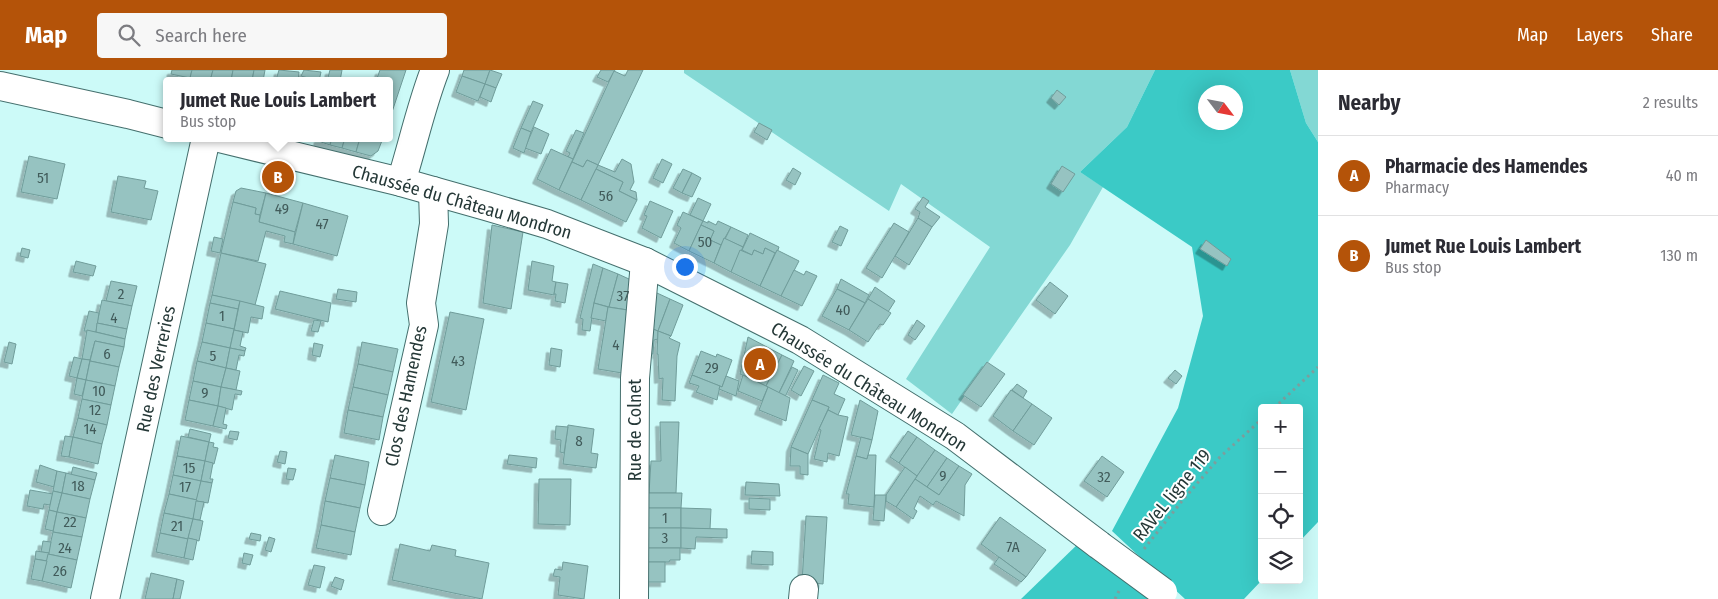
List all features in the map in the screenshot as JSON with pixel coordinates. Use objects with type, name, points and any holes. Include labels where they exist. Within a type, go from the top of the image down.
[{"type":"street","points":[[401,182],[412,149],[423,101],[435,70]]},
{"type":"street","points":[[0,86],[163,123]]},
{"type":"street","name":"Rue des Verreries","points":[[105,599],[205,142]]},
{"type":"street","name":"Chaussée du Château Mondron","points":[[236,142],[401,182],[547,224],[645,262],[800,340],[955,436],[1168,596]]},
{"type":"street","name":"Clos des Hamendes","points":[[382,511],[424,324],[420,302],[434,224],[433,191]]},
{"type":"street","name":"Rue de Colnet","points":[[634,599],[635,378],[645,262]]},
{"type":"path","points":[[1278,404],[1318,368]]},
{"type":"path","name":"RAVeL ligne 119","points":[[1144,549],[1220,457],[1258,423]]},
{"type":"path","points":[[1115,599],[1120,591]]},
{"type":"shaded area","points":[[684,70],[1155,70],[1127,127],[1080,172],[1103,187],[1070,245],[952,414],[906,379],[990,247],[901,184],[889,211],[684,73]]},
{"type":"shaded area","points":[[1155,70],[1290,70],[1306,123],[1318,142],[1318,522],[1303,538],[1303,404],[1258,404],[1258,584],[1244,599],[1185,599],[1112,531],[1178,408],[1203,316],[1192,247],[1080,172],[1127,127]]},
{"type":"shaded area","points":[[1290,70],[1318,70],[1318,142],[1306,123]]},
{"type":"shaded area","points":[[1081,541],[1154,599],[1021,599]]},
{"type":"building","points":[[172,70],[192,70],[190,77],[171,74]]},
{"type":"building","points":[[192,70],[213,70],[211,77],[190,77]]},
{"type":"building","points":[[213,70],[233,70],[232,77],[211,77]]},
{"type":"building","points":[[233,70],[254,70],[253,77],[232,77]]},
{"type":"building","points":[[254,70],[265,70],[264,77],[253,77]]},
{"type":"building","points":[[279,70],[299,72],[298,77],[277,77]]},
{"type":"building","points":[[304,70],[321,72],[320,77],[301,76]]},
{"type":"building","points":[[330,70],[342,70],[341,77],[328,77]]},
{"type":"building","points":[[380,70],[406,70],[393,109],[393,77],[377,77]]},
{"type":"building","points":[[464,70],[490,70],[485,84],[462,76]]},
{"type":"building","points":[[490,70],[502,74],[496,88],[485,84]]},
{"type":"building","points":[[601,70],[615,70],[608,82],[597,77]]},
{"type":"building","points":[[628,70],[643,70],[598,165],[587,160],[583,167],[572,162],[614,71],[625,76]]},
{"type":"building","points":[[462,76],[485,84],[478,101],[456,92]]},
{"type":"building","points":[[485,84],[496,88],[491,102],[480,97]]},
{"type":"building","points":[[1057,90],[1066,97],[1059,105],[1051,98]]},
{"type":"building","points":[[533,101],[543,105],[531,132],[521,128]]},
{"type":"building","points":[[759,123],[772,130],[767,140],[754,132]]},
{"type":"building","points":[[534,127],[549,134],[541,154],[525,148]]},
{"type":"building","points":[[521,128],[531,132],[524,153],[513,148]]},
{"type":"building","points":[[576,130],[584,133],[573,159],[568,157],[570,153],[566,151]]},
{"type":"building","points":[[331,142],[344,142],[342,148],[330,145]]},
{"type":"building","points":[[344,142],[359,142],[356,152],[342,148]]},
{"type":"building","points":[[359,142],[381,142],[378,151],[371,156],[356,152]]},
{"type":"building","points":[[551,149],[573,159],[559,190],[537,179]]},
{"type":"building","points":[[29,156],[65,164],[57,199],[21,192]]},
{"type":"building","points":[[622,159],[631,164],[634,182],[630,190],[636,192],[637,200],[619,191],[623,182],[596,169],[598,165],[615,172]]},
{"type":"building","points":[[662,159],[672,164],[663,183],[653,178]]},
{"type":"building","points":[[587,160],[598,165],[581,200],[559,190],[572,162],[583,167]]},
{"type":"building","points":[[1062,166],[1075,174],[1063,192],[1051,184]]},
{"type":"building","points":[[793,168],[801,173],[795,185],[786,180]]},
{"type":"building","points":[[596,169],[623,182],[619,191],[637,200],[626,222],[581,200]]},
{"type":"building","points":[[683,169],[692,173],[682,193],[673,188]]},
{"type":"building","points":[[692,173],[701,178],[692,197],[682,193]]},
{"type":"building","points":[[118,176],[146,181],[144,188],[158,191],[151,220],[111,212]]},
{"type":"building","points":[[241,188],[266,193],[260,215],[255,214],[256,208],[233,202],[236,191]]},
{"type":"building","points":[[266,193],[303,203],[295,232],[259,222]]},
{"type":"building","points":[[923,197],[929,201],[925,207],[940,217],[932,227],[918,218],[920,212],[915,209]]},
{"type":"building","points":[[698,198],[711,204],[703,221],[690,215]]},
{"type":"building","points":[[650,201],[673,211],[661,238],[642,228],[647,216],[644,215]]},
{"type":"building","points":[[233,202],[256,208],[255,214],[260,215],[259,222],[295,232],[293,244],[284,242],[285,236],[266,231],[258,261],[221,253]]},
{"type":"building","points":[[303,203],[348,216],[337,256],[293,244]]},
{"type":"building","points":[[683,212],[703,221],[689,251],[674,243],[681,228],[677,225]]},
{"type":"building","points":[[918,218],[932,227],[909,265],[895,256]]},
{"type":"building","points":[[703,221],[716,225],[718,221],[731,227],[721,245],[710,240],[714,231],[701,225]]},
{"type":"building","points":[[894,223],[909,232],[882,278],[866,268]]},
{"type":"building","points":[[492,225],[523,232],[511,309],[483,303]]},
{"type":"building","points":[[701,225],[714,231],[710,240],[721,245],[714,263],[689,251]]},
{"type":"building","points":[[840,226],[848,230],[841,246],[832,242]]},
{"type":"building","points":[[731,227],[748,235],[743,247],[725,239]]},
{"type":"building","points":[[750,233],[779,247],[778,250],[775,253],[765,248],[763,254],[754,250],[752,255],[742,250]]},
{"type":"building","points":[[214,237],[223,239],[220,253],[211,251]]},
{"type":"building","points":[[724,238],[743,247],[731,272],[714,263]]},
{"type":"building","points":[[1206,240],[1231,259],[1227,266],[1200,249]]},
{"type":"building","points":[[22,248],[30,250],[28,258],[20,256]]},
{"type":"building","points":[[765,248],[775,253],[760,286],[731,272],[740,250],[752,255],[754,250],[763,254]]},
{"type":"building","points":[[777,250],[799,261],[781,296],[760,286]]},
{"type":"building","points":[[221,253],[266,264],[255,305],[212,295]]},
{"type":"building","points":[[76,261],[96,266],[93,276],[73,272]]},
{"type":"building","points":[[532,261],[554,266],[552,281],[556,282],[554,295],[528,290]]},
{"type":"building","points":[[593,264],[603,268],[594,303],[590,331],[582,330],[583,319],[580,318]]},
{"type":"building","points":[[603,268],[618,274],[609,307],[594,303]]},
{"type":"building","points":[[794,270],[804,275],[806,271],[817,276],[802,306],[781,296]]},
{"type":"building","points":[[618,274],[629,279],[634,284],[634,311],[609,307]]},
{"type":"building","points":[[841,279],[869,295],[865,303],[837,289]]},
{"type":"building","points":[[111,281],[137,286],[132,306],[106,301]]},
{"type":"building","points":[[556,282],[568,284],[565,303],[555,301]]},
{"type":"building","points":[[1050,282],[1068,296],[1055,314],[1036,300]]},
{"type":"building","points":[[875,287],[895,301],[888,312],[868,299]]},
{"type":"building","points":[[338,289],[357,292],[356,302],[336,299]]},
{"type":"building","points":[[837,289],[865,303],[849,330],[822,316]]},
{"type":"building","points":[[280,291],[331,303],[328,322],[275,309]]},
{"type":"building","points":[[657,293],[670,299],[658,331],[645,326]]},
{"type":"building","points":[[212,295],[240,301],[238,309],[210,303]]},
{"type":"building","points":[[670,299],[683,305],[671,336],[658,331]]},
{"type":"building","points":[[868,299],[891,313],[883,325],[880,324],[868,342],[849,330]]},
{"type":"building","points":[[102,300],[132,306],[127,329],[97,323]]},
{"type":"building","points":[[240,301],[264,307],[262,319],[251,317],[248,333],[234,330]]},
{"type":"building","points":[[210,303],[238,309],[234,329],[206,323]]},
{"type":"building","points":[[594,303],[608,307],[606,321],[591,318]]},
{"type":"building","points":[[608,307],[634,311],[628,374],[598,369]]},
{"type":"building","points":[[89,311],[99,313],[96,332],[84,331]]},
{"type":"building","points":[[450,312],[484,319],[466,410],[431,402]]},
{"type":"building","points":[[314,320],[321,321],[318,332],[311,331]]},
{"type":"building","points":[[917,320],[925,326],[915,340],[908,335]]},
{"type":"building","points":[[97,323],[127,329],[125,339],[96,332]]},
{"type":"building","points":[[206,323],[234,329],[230,348],[202,342]]},
{"type":"building","points":[[645,326],[658,331],[658,339],[654,340],[653,354],[643,354]]},
{"type":"building","points":[[87,330],[125,339],[124,347],[95,341],[90,360],[82,359]]},
{"type":"building","points":[[234,330],[243,332],[240,346],[246,348],[245,351],[230,348]]},
{"type":"building","points":[[658,331],[671,336],[669,338],[680,343],[677,356],[675,401],[662,400],[663,378],[659,379],[657,354]]},
{"type":"building","points":[[748,337],[782,355],[766,386],[740,374]]},
{"type":"building","points":[[95,341],[124,347],[119,367],[90,361]]},
{"type":"building","points":[[9,342],[16,344],[12,364],[4,362]]},
{"type":"building","points":[[202,342],[230,348],[226,368],[197,361]]},
{"type":"building","points":[[362,342],[398,349],[393,372],[358,364]]},
{"type":"building","points":[[314,343],[323,345],[320,357],[312,355]]},
{"type":"building","points":[[230,348],[245,351],[244,356],[239,355],[236,370],[226,368]]},
{"type":"building","points":[[551,348],[562,350],[560,367],[549,365]]},
{"type":"building","points":[[701,351],[716,357],[717,354],[732,360],[722,387],[692,375]]},
{"type":"building","points":[[782,355],[794,361],[779,393],[766,386]]},
{"type":"building","points":[[74,357],[82,359],[77,378],[69,376]]},
{"type":"building","points":[[82,359],[90,360],[86,380],[77,378]]},
{"type":"building","points":[[90,361],[119,367],[115,386],[86,380]]},
{"type":"building","points":[[197,361],[226,368],[221,387],[193,381]]},
{"type":"building","points":[[987,362],[1005,374],[981,407],[963,395]]},
{"type":"building","points":[[358,364],[393,372],[388,395],[353,387]]},
{"type":"building","points":[[804,366],[814,371],[801,396],[791,390]]},
{"type":"building","points":[[792,367],[798,370],[785,397],[779,393]]},
{"type":"building","points":[[226,368],[240,371],[236,390],[221,387]]},
{"type":"building","points":[[1175,370],[1182,376],[1176,384],[1168,378]]},
{"type":"building","points":[[692,375],[720,386],[717,400],[696,392],[699,386],[689,383]]},
{"type":"building","points":[[743,375],[768,387],[762,401],[738,391]]},
{"type":"building","points":[[823,375],[839,383],[834,394],[845,399],[838,415],[828,410],[829,407],[812,400]]},
{"type":"building","points":[[726,376],[739,381],[736,396],[719,389],[720,386],[722,387]]},
{"type":"building","points":[[77,378],[86,380],[82,396],[74,394]]},
{"type":"building","points":[[86,380],[115,386],[111,405],[82,399]]},
{"type":"building","points":[[193,381],[221,387],[218,406],[189,400]]},
{"type":"building","points":[[1017,384],[1027,391],[1023,398],[1012,390]]},
{"type":"building","points":[[221,387],[242,391],[241,395],[235,394],[232,410],[218,406]]},
{"type":"building","points":[[353,387],[388,395],[383,417],[348,410]]},
{"type":"building","points":[[768,387],[790,398],[786,421],[759,410]]},
{"type":"building","points":[[1011,390],[1032,404],[1013,431],[993,416]]},
{"type":"building","points":[[82,399],[111,405],[107,425],[78,418]]},
{"type":"building","points":[[189,400],[218,406],[213,426],[185,420]]},
{"type":"building","points":[[812,400],[829,407],[808,454],[791,447]]},
{"type":"building","points":[[860,400],[878,411],[872,440],[851,435]]},
{"type":"building","points":[[1032,404],[1052,418],[1034,445],[1013,431]]},
{"type":"building","points":[[218,406],[226,408],[223,424],[227,425],[226,429],[213,426]]},
{"type":"building","points":[[348,410],[383,417],[379,440],[344,433]]},
{"type":"building","points":[[828,410],[848,417],[839,456],[828,453],[827,462],[814,459],[821,430],[819,429]]},
{"type":"building","points":[[78,418],[107,425],[102,444],[73,437]]},
{"type":"building","points":[[660,422],[679,422],[676,493],[649,493],[651,461],[661,461]]},
{"type":"building","points":[[568,425],[594,429],[591,453],[598,454],[596,468],[563,464]]},
{"type":"building","points":[[556,426],[568,427],[564,453],[560,452],[561,440],[555,439]]},
{"type":"building","points":[[190,429],[211,434],[209,442],[188,437]]},
{"type":"building","points":[[230,431],[239,432],[237,440],[228,438]]},
{"type":"building","points":[[908,431],[917,437],[899,463],[890,457]]},
{"type":"building","points":[[65,436],[73,437],[69,457],[61,456]]},
{"type":"building","points":[[181,436],[209,442],[205,461],[177,456]]},
{"type":"building","points":[[73,437],[102,444],[98,464],[69,457]]},
{"type":"building","points":[[861,437],[872,440],[867,459],[856,456]]},
{"type":"building","points":[[917,437],[935,450],[917,476],[899,463]]},
{"type":"building","points":[[209,442],[214,443],[213,447],[218,448],[214,464],[205,461]]},
{"type":"building","points":[[791,447],[808,454],[808,475],[800,474],[800,466],[790,466]]},
{"type":"building","points":[[935,450],[947,458],[927,487],[915,479]]},
{"type":"building","points":[[280,451],[287,452],[285,464],[277,462]]},
{"type":"building","points":[[335,455],[369,462],[365,485],[330,478]]},
{"type":"building","points":[[509,455],[537,458],[536,468],[507,464]]},
{"type":"building","points":[[868,455],[876,455],[874,507],[848,504],[849,494],[846,494],[856,456],[867,459]]},
{"type":"building","points":[[177,456],[205,461],[201,481],[173,475]]},
{"type":"building","points":[[1102,456],[1124,472],[1107,497],[1084,481]]},
{"type":"building","points":[[947,458],[959,466],[939,495],[927,487]]},
{"type":"building","points":[[205,461],[213,463],[210,479],[213,479],[212,483],[201,481]]},
{"type":"building","points":[[40,465],[57,471],[54,487],[36,482]]},
{"type":"building","points":[[959,466],[972,474],[965,485],[964,516],[936,501],[933,505],[920,496],[914,509],[917,511],[913,519],[896,507],[915,479],[939,495]]},
{"type":"building","points":[[73,467],[97,473],[95,480],[71,475]]},
{"type":"building","points":[[905,467],[917,476],[896,507],[886,501],[886,495]]},
{"type":"building","points":[[288,468],[296,469],[293,480],[286,479]]},
{"type":"building","points":[[57,471],[66,473],[62,493],[53,491]]},
{"type":"building","points":[[66,473],[95,480],[90,499],[62,493]]},
{"type":"building","points":[[173,475],[201,481],[197,500],[169,494]]},
{"type":"building","points":[[330,478],[365,485],[360,508],[325,501]]},
{"type":"building","points":[[539,479],[571,479],[570,525],[538,524]]},
{"type":"building","points":[[201,481],[212,483],[208,503],[196,501]]},
{"type":"building","points":[[746,482],[779,484],[780,496],[745,495]]},
{"type":"building","points":[[30,490],[53,494],[50,505],[44,504],[43,509],[27,506]]},
{"type":"building","points":[[53,491],[62,493],[57,512],[49,510]]},
{"type":"building","points":[[62,493],[90,499],[86,518],[57,512]]},
{"type":"building","points":[[648,493],[682,493],[681,508],[648,508]]},
{"type":"building","points":[[169,494],[197,500],[193,519],[164,513]]},
{"type":"building","points":[[875,495],[886,495],[884,521],[873,520]]},
{"type":"building","points":[[749,498],[770,499],[770,510],[749,509]]},
{"type":"building","points":[[196,501],[204,502],[200,520],[193,519]]},
{"type":"building","points":[[325,501],[360,508],[355,532],[321,525]]},
{"type":"building","points":[[648,508],[681,508],[681,528],[648,528]]},
{"type":"building","points":[[681,508],[711,509],[710,529],[681,528]]},
{"type":"building","points":[[49,510],[57,512],[53,531],[45,529]]},
{"type":"building","points":[[57,512],[86,518],[82,537],[53,532]]},
{"type":"building","points":[[164,513],[193,519],[188,539],[160,533]]},
{"type":"building","points":[[806,516],[827,517],[823,584],[802,582]]},
{"type":"building","points":[[1000,517],[1046,550],[1026,577],[981,544]]},
{"type":"building","points":[[193,519],[203,521],[199,541],[188,538]]},
{"type":"building","points":[[321,525],[355,532],[351,555],[316,548]]},
{"type":"building","points":[[648,528],[681,528],[681,548],[648,548]]},
{"type":"building","points":[[681,528],[727,529],[727,538],[696,537],[695,549],[681,548]]},
{"type":"building","points":[[53,532],[82,537],[77,560],[48,554]]},
{"type":"building","points":[[160,533],[188,539],[184,558],[156,552]]},
{"type":"building","points":[[251,533],[261,535],[260,541],[249,539]]},
{"type":"building","points":[[269,537],[275,539],[271,552],[265,550]]},
{"type":"building","points":[[188,538],[197,540],[193,560],[184,558]]},
{"type":"building","points":[[43,541],[51,542],[49,553],[41,552]]},
{"type":"building","points":[[400,544],[430,551],[432,545],[456,550],[455,556],[489,563],[482,599],[392,580]]},
{"type":"building","points":[[648,548],[680,548],[680,560],[648,562]]},
{"type":"building","points":[[36,551],[49,553],[47,561],[35,559]]},
{"type":"building","points":[[752,551],[773,552],[773,565],[751,564]]},
{"type":"building","points":[[244,553],[253,555],[250,565],[242,563]]},
{"type":"building","points":[[48,554],[77,560],[71,588],[42,581]]},
{"type":"building","points":[[999,557],[1026,577],[1021,582],[994,564]]},
{"type":"building","points":[[35,559],[47,561],[42,581],[31,579]]},
{"type":"building","points":[[563,562],[588,566],[584,599],[558,595],[560,577],[553,576],[555,569],[562,570]]},
{"type":"building","points":[[648,562],[665,562],[665,582],[648,582]]},
{"type":"building","points":[[314,565],[325,567],[320,588],[308,585]]},
{"type":"building","points":[[151,573],[177,579],[173,599],[145,599]]},
{"type":"building","points":[[335,577],[344,580],[341,590],[331,586]]},
{"type":"building","points":[[177,579],[184,581],[180,599],[173,599]]},
{"type":"place","name":"Jumet Rue Louis Lambert","points":[[278,177]]},
{"type":"place","name":"Pharmacie des Hamendes","points":[[760,364]]}]
